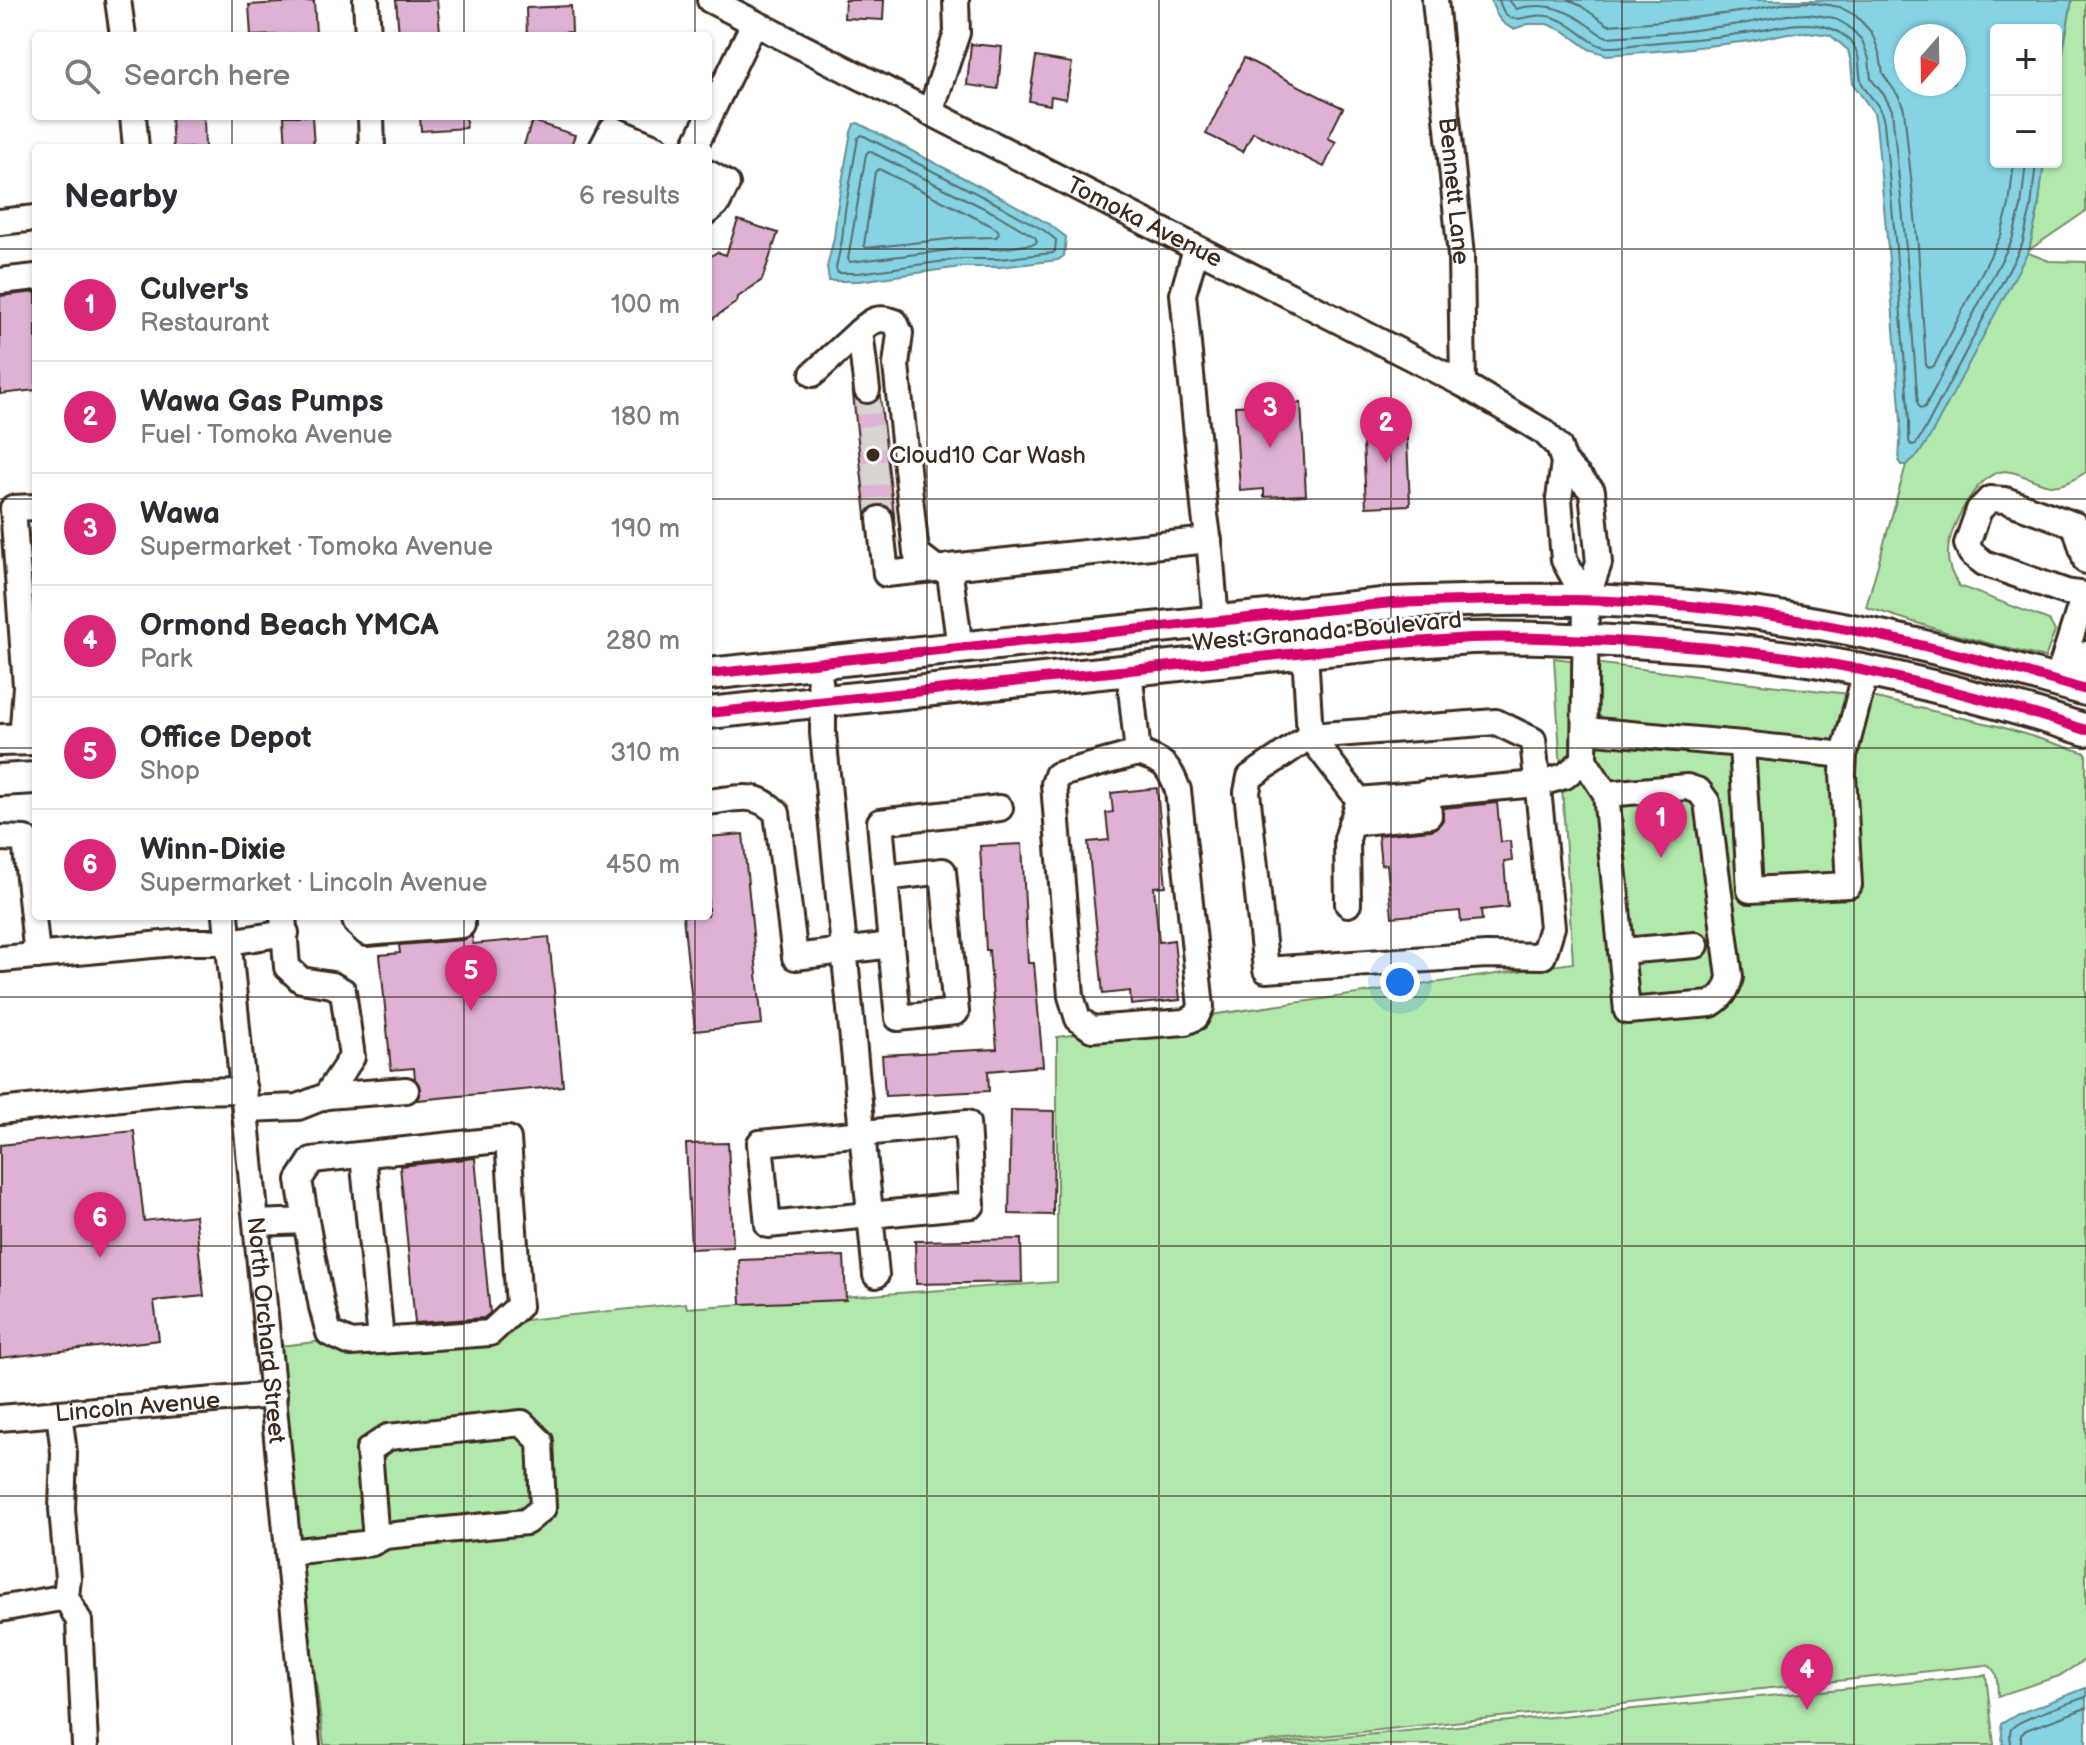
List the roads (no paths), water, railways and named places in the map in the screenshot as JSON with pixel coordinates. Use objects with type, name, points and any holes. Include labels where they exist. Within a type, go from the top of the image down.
[{"type":"main road","name":"West Granada Boulevard","points":[[712,674],[1392,603],[1586,600],[1667,604],[1845,627],[1925,645],[2074,686]]},
{"type":"main road","name":"West Granada Boulevard","points":[[712,713],[1305,652],[1473,638],[1661,643],[1751,652],[1866,671],[1974,696],[2086,730]]},
{"type":"main road","points":[[0,780],[32,778]]},
{"type":"street","points":[[118,0],[122,32]]},
{"type":"street","points":[[366,0],[368,32]]},
{"type":"street","name":"Tomoka Avenue","points":[[710,0],[1463,384],[1544,432],[1559,447],[1564,462],[1592,491],[1599,563],[1586,600],[1584,760]]},
{"type":"street","points":[[930,113],[957,33],[956,0]]},
{"type":"street","name":"Bennett Lane","points":[[1435,0],[1461,256],[1463,384]]},
{"type":"street","points":[[712,110],[754,23]]},
{"type":"street","points":[[133,120],[136,144]]},
{"type":"street","points":[[371,120],[372,144]]},
{"type":"street","points":[[696,144],[707,120]]},
{"type":"street","points":[[604,144],[612,129],[648,144]]},
{"type":"street","points":[[712,175],[727,184],[712,207]]},
{"type":"street","points":[[0,222],[32,218]]},
{"type":"street","points":[[1196,249],[1183,294],[1216,621]]},
{"type":"street","points":[[0,281],[32,277]]},
{"type":"street","points":[[813,374],[869,323],[883,318],[895,322],[900,333],[896,365],[916,553],[943,568],[960,648]]},
{"type":"street","points":[[860,331],[867,390]]},
{"type":"street","name":"Tomoka Avenue","points":[[1564,462],[1559,499],[1564,560],[1586,600]]},
{"type":"street","points":[[2074,686],[2081,604],[2086,597],[1984,563],[1971,553],[1967,544],[1979,510],[1990,499],[2005,500],[2080,518],[2086,561]]},
{"type":"street","points":[[19,740],[31,686],[13,508],[32,507]]},
{"type":"street","points":[[880,519],[886,574],[1209,540]]},
{"type":"street","points":[[1305,652],[1310,736],[1359,800]]},
{"type":"street","points":[[2074,686],[2086,654]]},
{"type":"street","points":[[817,662],[876,1275]]},
{"type":"street","points":[[1129,670],[1138,753]]},
{"type":"street","points":[[1742,744],[1750,890],[1849,885],[1844,755],[1866,671]]},
{"type":"street","points":[[1496,722],[1533,740],[1552,927],[1543,956],[1486,955],[1266,970],[1247,792],[1250,777],[1310,736],[1496,722]]},
{"type":"street","points":[[1585,730],[1844,755]]},
{"type":"street","points":[[1138,753],[1169,767],[1178,790],[1201,1007],[1196,1017],[1185,1022],[1092,1029],[1078,1019],[1071,996],[1054,784],[1057,775],[1138,753]]},
{"type":"street","points":[[1359,800],[1537,784],[1565,776],[1584,760],[1606,794],[1627,1011],[1711,1004],[1723,996],[1730,977],[1707,802],[1699,791],[1687,787],[1606,794]]},
{"type":"street","points":[[1351,823],[1429,815],[1427,793]]},
{"type":"street","points":[[712,802],[752,797],[765,801],[777,813],[795,957],[891,945]]},
{"type":"street","points":[[1348,904],[1347,839],[1359,800]]},
{"type":"street","points":[[885,878],[943,871],[956,1012],[898,1018],[891,945],[885,878],[880,822],[1000,808]]},
{"type":"street","points":[[0,838],[25,839],[32,907]]},
{"type":"street","points":[[33,920],[37,956]]},
{"type":"street","name":"North Orchard Street","points":[[226,920],[307,1745]]},
{"type":"street","points":[[355,920],[367,933],[403,923],[462,925],[462,920]]},
{"type":"street","points":[[2,959],[184,942],[229,942],[284,925],[287,967],[301,980],[332,985],[343,991],[352,1057],[326,1096]]},
{"type":"street","points":[[1621,951],[1696,945]]},
{"type":"street","points":[[0,1111],[186,1091],[298,1107],[326,1096],[406,1090]]},
{"type":"street","points":[[967,1123],[972,1205],[870,1216],[768,1225],[760,1143],[967,1123]]},
{"type":"street","points":[[508,1139],[519,1306],[490,1333],[351,1343],[329,1333],[306,1221],[299,1180],[312,1160],[508,1139]]},
{"type":"street","points":[[363,1155],[381,1340]]},
{"type":"street","points":[[257,1223],[306,1221]]},
{"type":"street","name":"Lincoln Avenue","points":[[0,1418],[274,1395]]},
{"type":"street","points":[[59,1413],[64,1453],[62,1509],[68,1578],[66,1597],[79,1621],[85,1745]]},
{"type":"street","points":[[288,1552],[372,1543],[376,1541],[385,1536],[526,1522],[543,1508],[540,1441],[522,1423],[388,1437],[369,1450],[376,1541]]},
{"type":"street","points":[[0,1609],[66,1597]]},
{"type":"water","points":[[1491,0],[2072,0],[2062,56],[2062,24],[1990,24],[1990,168],[2043,168],[2038,210],[2029,250],[1919,454],[1906,465],[1899,462],[1901,421],[1876,123],[1874,113],[1853,84],[1848,50],[1830,35],[1808,32],[1681,49],[1607,55],[1589,49],[1564,31],[1547,24],[1528,24],[1514,29],[1499,18]]},
{"type":"water","points":[[858,123],[1049,224],[1066,237],[1064,256],[1058,260],[1000,267],[961,267],[859,281],[829,281],[827,267],[851,132],[854,124]]},
{"type":"water","points":[[2086,1688],[2086,1745],[2003,1745],[2001,1724],[2018,1714]]},
{"type":"tunnel","points":[[867,390],[880,519]]},
{"type":"place","name":"Wawa","points":[[1270,448]]},
{"type":"place","name":"Cloud10 Car Wash","points":[[873,455]]},
{"type":"place","name":"Wawa Gas Pumps","points":[[1386,463]]},
{"type":"place","name":"Culver's","points":[[1661,858]]},
{"type":"place","name":"Office Depot","points":[[471,1011]]},
{"type":"place","name":"Winn-Dixie","points":[[100,1258]]},
{"type":"place","name":"Ormond Beach YMCA","points":[[1807,1710]]}]
